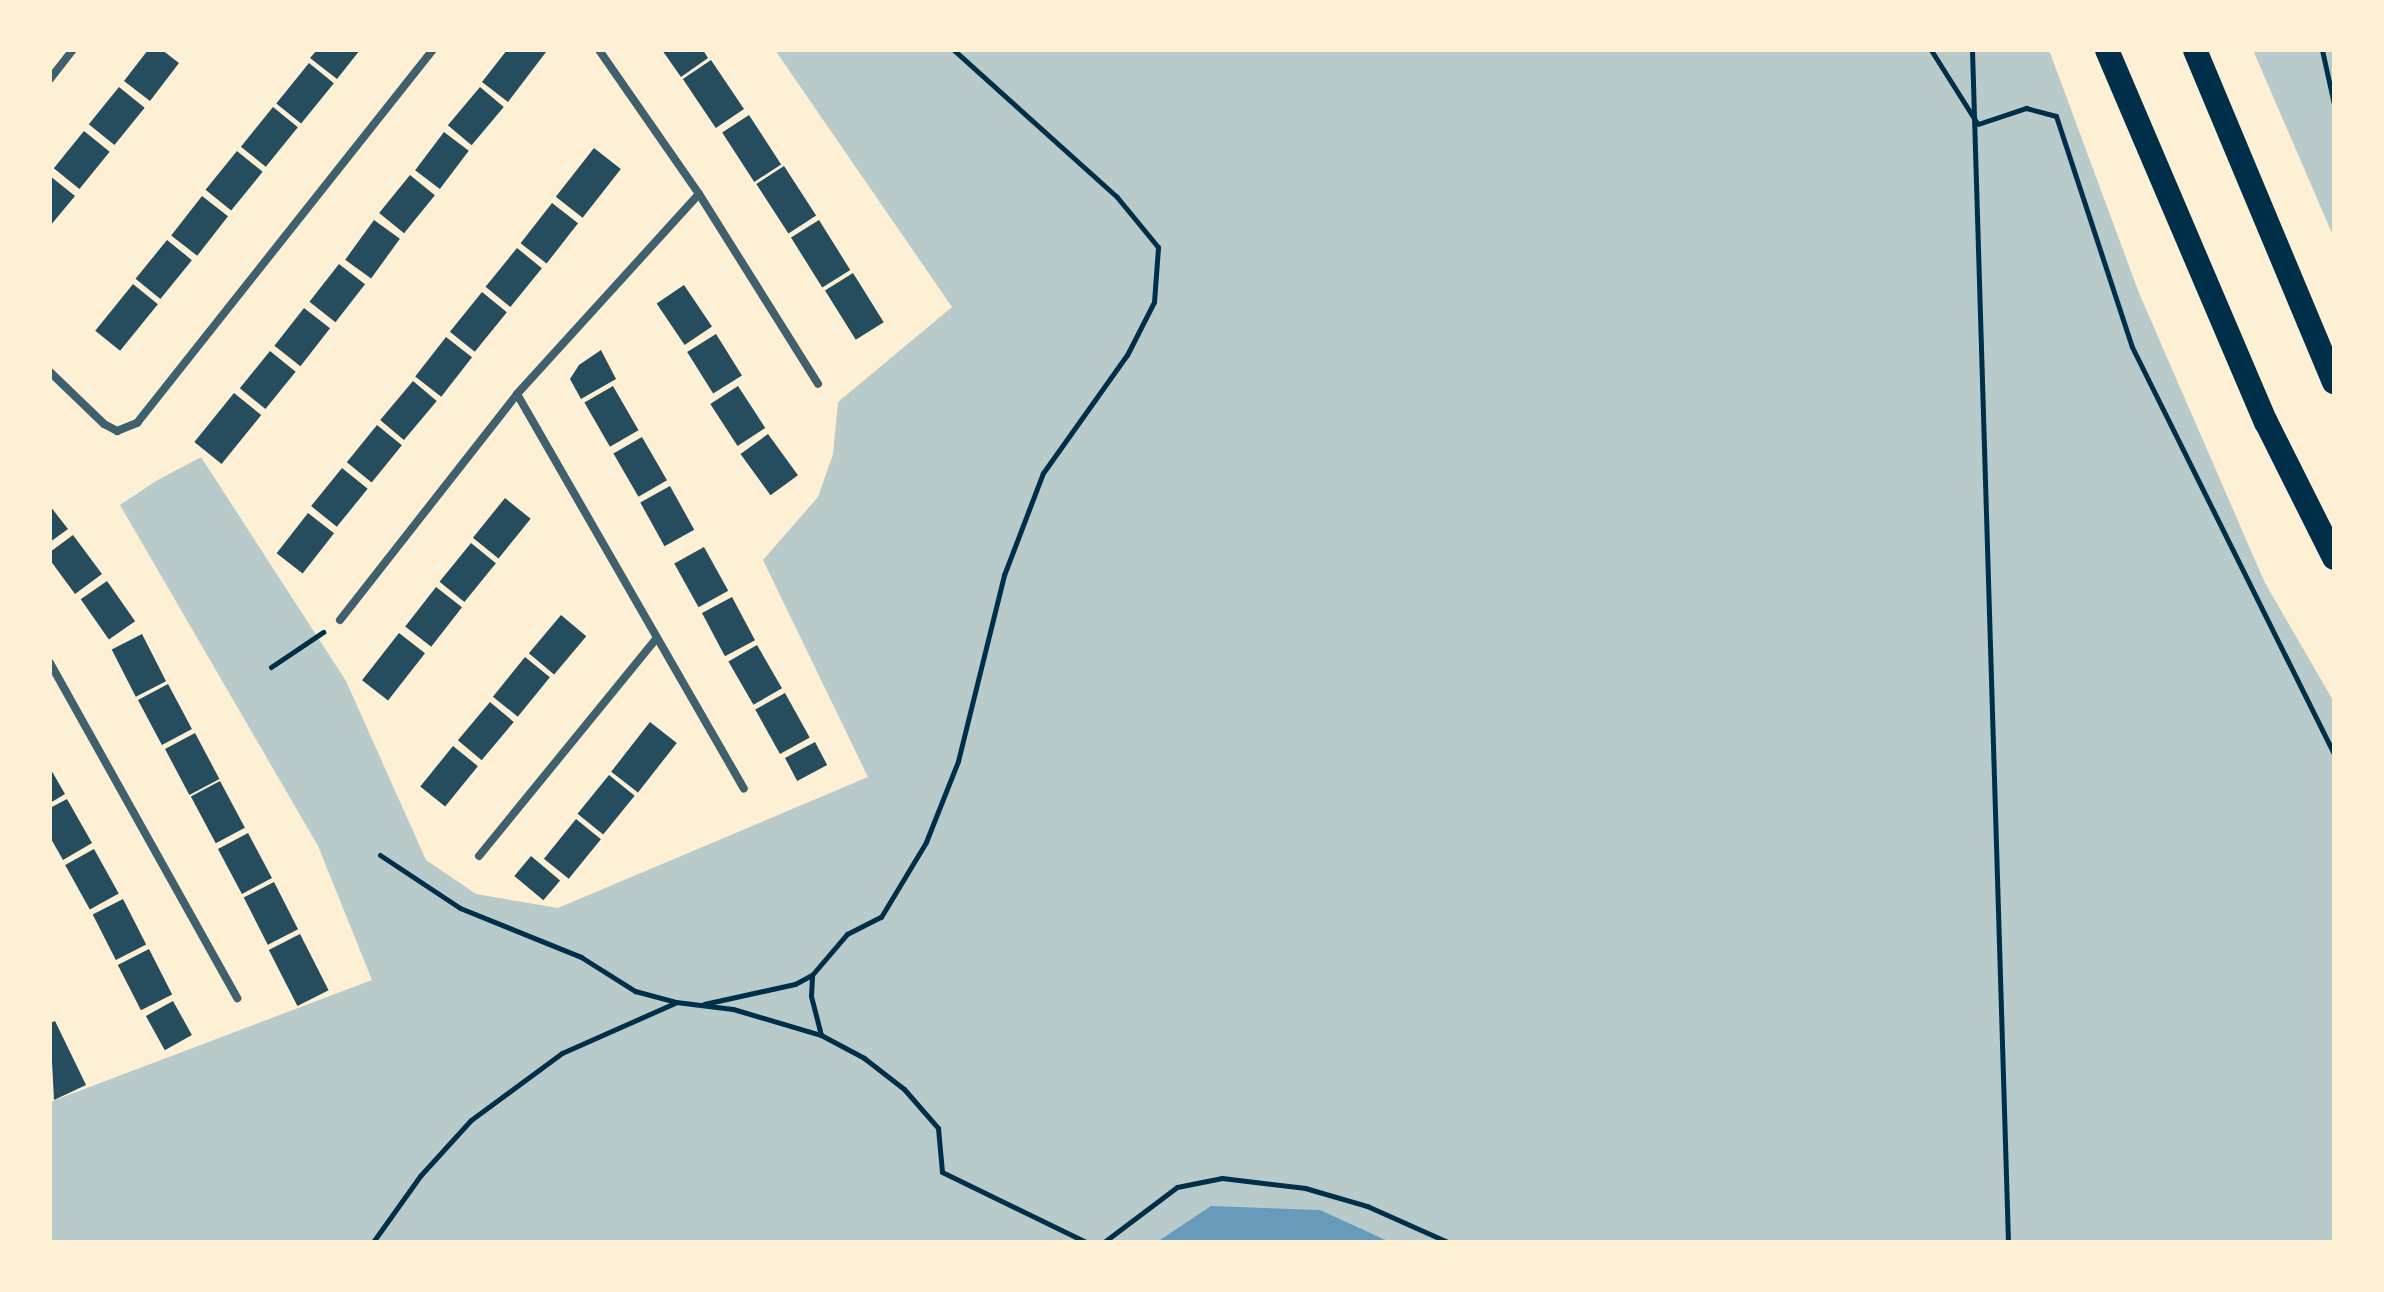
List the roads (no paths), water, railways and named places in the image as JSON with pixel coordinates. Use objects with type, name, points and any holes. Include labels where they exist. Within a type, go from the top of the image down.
[{"type":"highway","points":[[2107,50],[2266,422],[2334,558]]},
{"type":"highway","points":[[2195,50],[2334,382]]},
{"type":"street","points":[[50,79],[73,50]]},
{"type":"street","points":[[50,372],[104,424],[117,431],[137,423],[433,50]]},
{"type":"street","points":[[599,50],[699,194],[818,384]]},
{"type":"street","points":[[340,620],[517,394],[699,194]]},
{"type":"street","points":[[517,394],[744,788]]},
{"type":"street","points":[[479,856],[656,639]]},
{"type":"street","points":[[50,663],[237,998]]},
{"type":"water","points":[[1211,1206],[1320,1210],[1390,1242],[1157,1242]]}]
